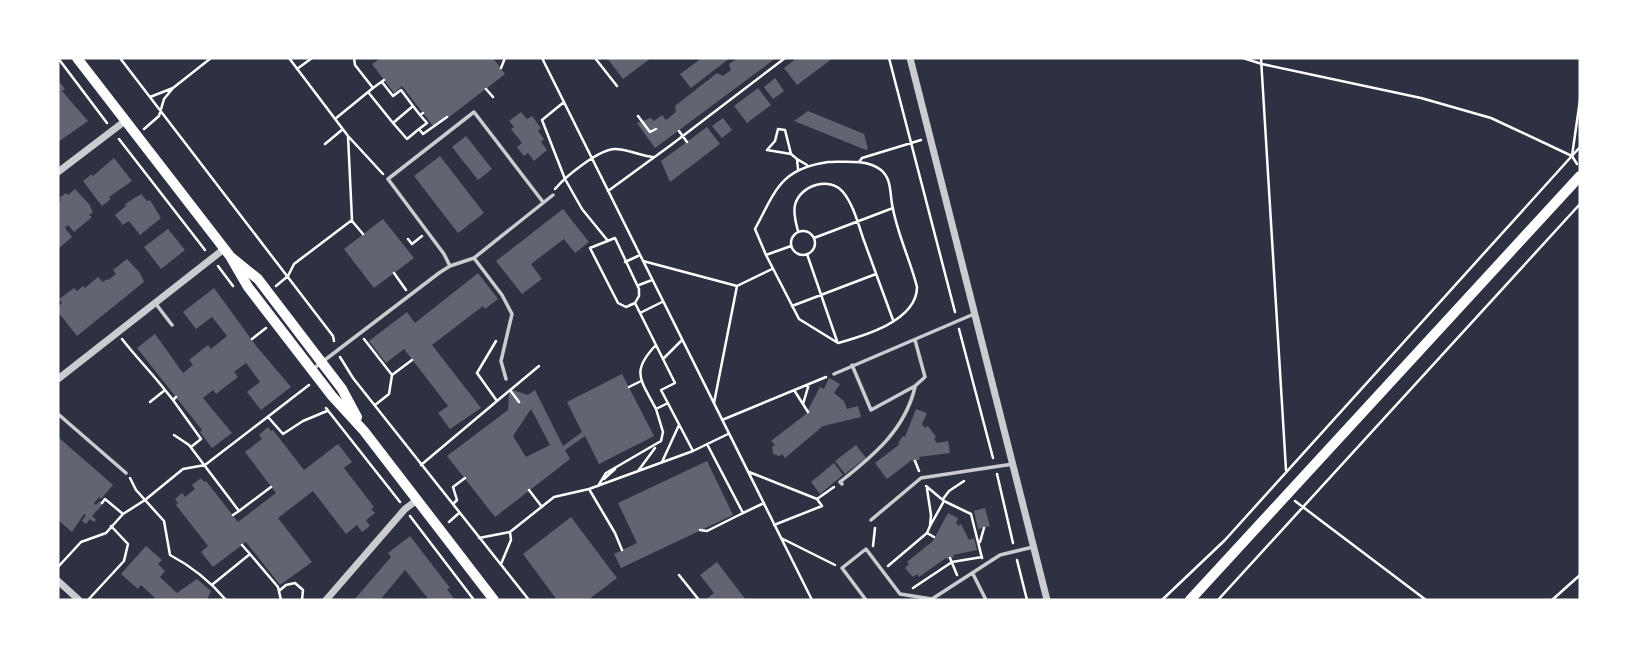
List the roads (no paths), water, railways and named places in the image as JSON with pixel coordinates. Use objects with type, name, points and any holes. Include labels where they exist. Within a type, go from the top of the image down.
[{"type":"main road","points":[[77,58],[227,253],[248,287],[332,397],[364,431],[494,600]]},
{"type":"main road","points":[[1190,600],[1580,176]]},
{"type":"main road","points":[[227,253],[245,267],[268,292],[322,362],[342,389],[364,431]]},
{"type":"street","points":[[910,58],[1047,600]]},
{"type":"street","points":[[58,172],[125,121]]},
{"type":"street","points":[[58,379],[212,259],[227,253]]},
{"type":"street","points":[[326,600],[405,509],[417,500]]},
{"type":"street","points":[[58,581],[79,600]]},
{"type":"lane","points":[[450,266],[444,254],[388,180],[474,112],[543,202]]},
{"type":"lane","points":[[312,370],[450,266],[474,258],[553,195]]},
{"type":"lane","points":[[474,258],[502,295],[512,314],[501,362],[506,379]]},
{"type":"lane","points":[[155,303],[172,325]]},
{"type":"lane","points":[[834,374],[974,314]]},
{"type":"lane","points":[[852,365],[871,410],[915,386],[925,377],[915,340]]},
{"type":"lane","points":[[841,483],[896,432],[912,400],[915,386]]},
{"type":"lane","points":[[58,414],[126,473]]},
{"type":"lane","points":[[871,520],[921,478],[1013,464]]},
{"type":"lane","points":[[866,600],[842,568],[866,549],[900,594],[931,599],[1000,555],[1033,547]]},
{"type":"lane","points":[[972,573],[986,600]]}]
